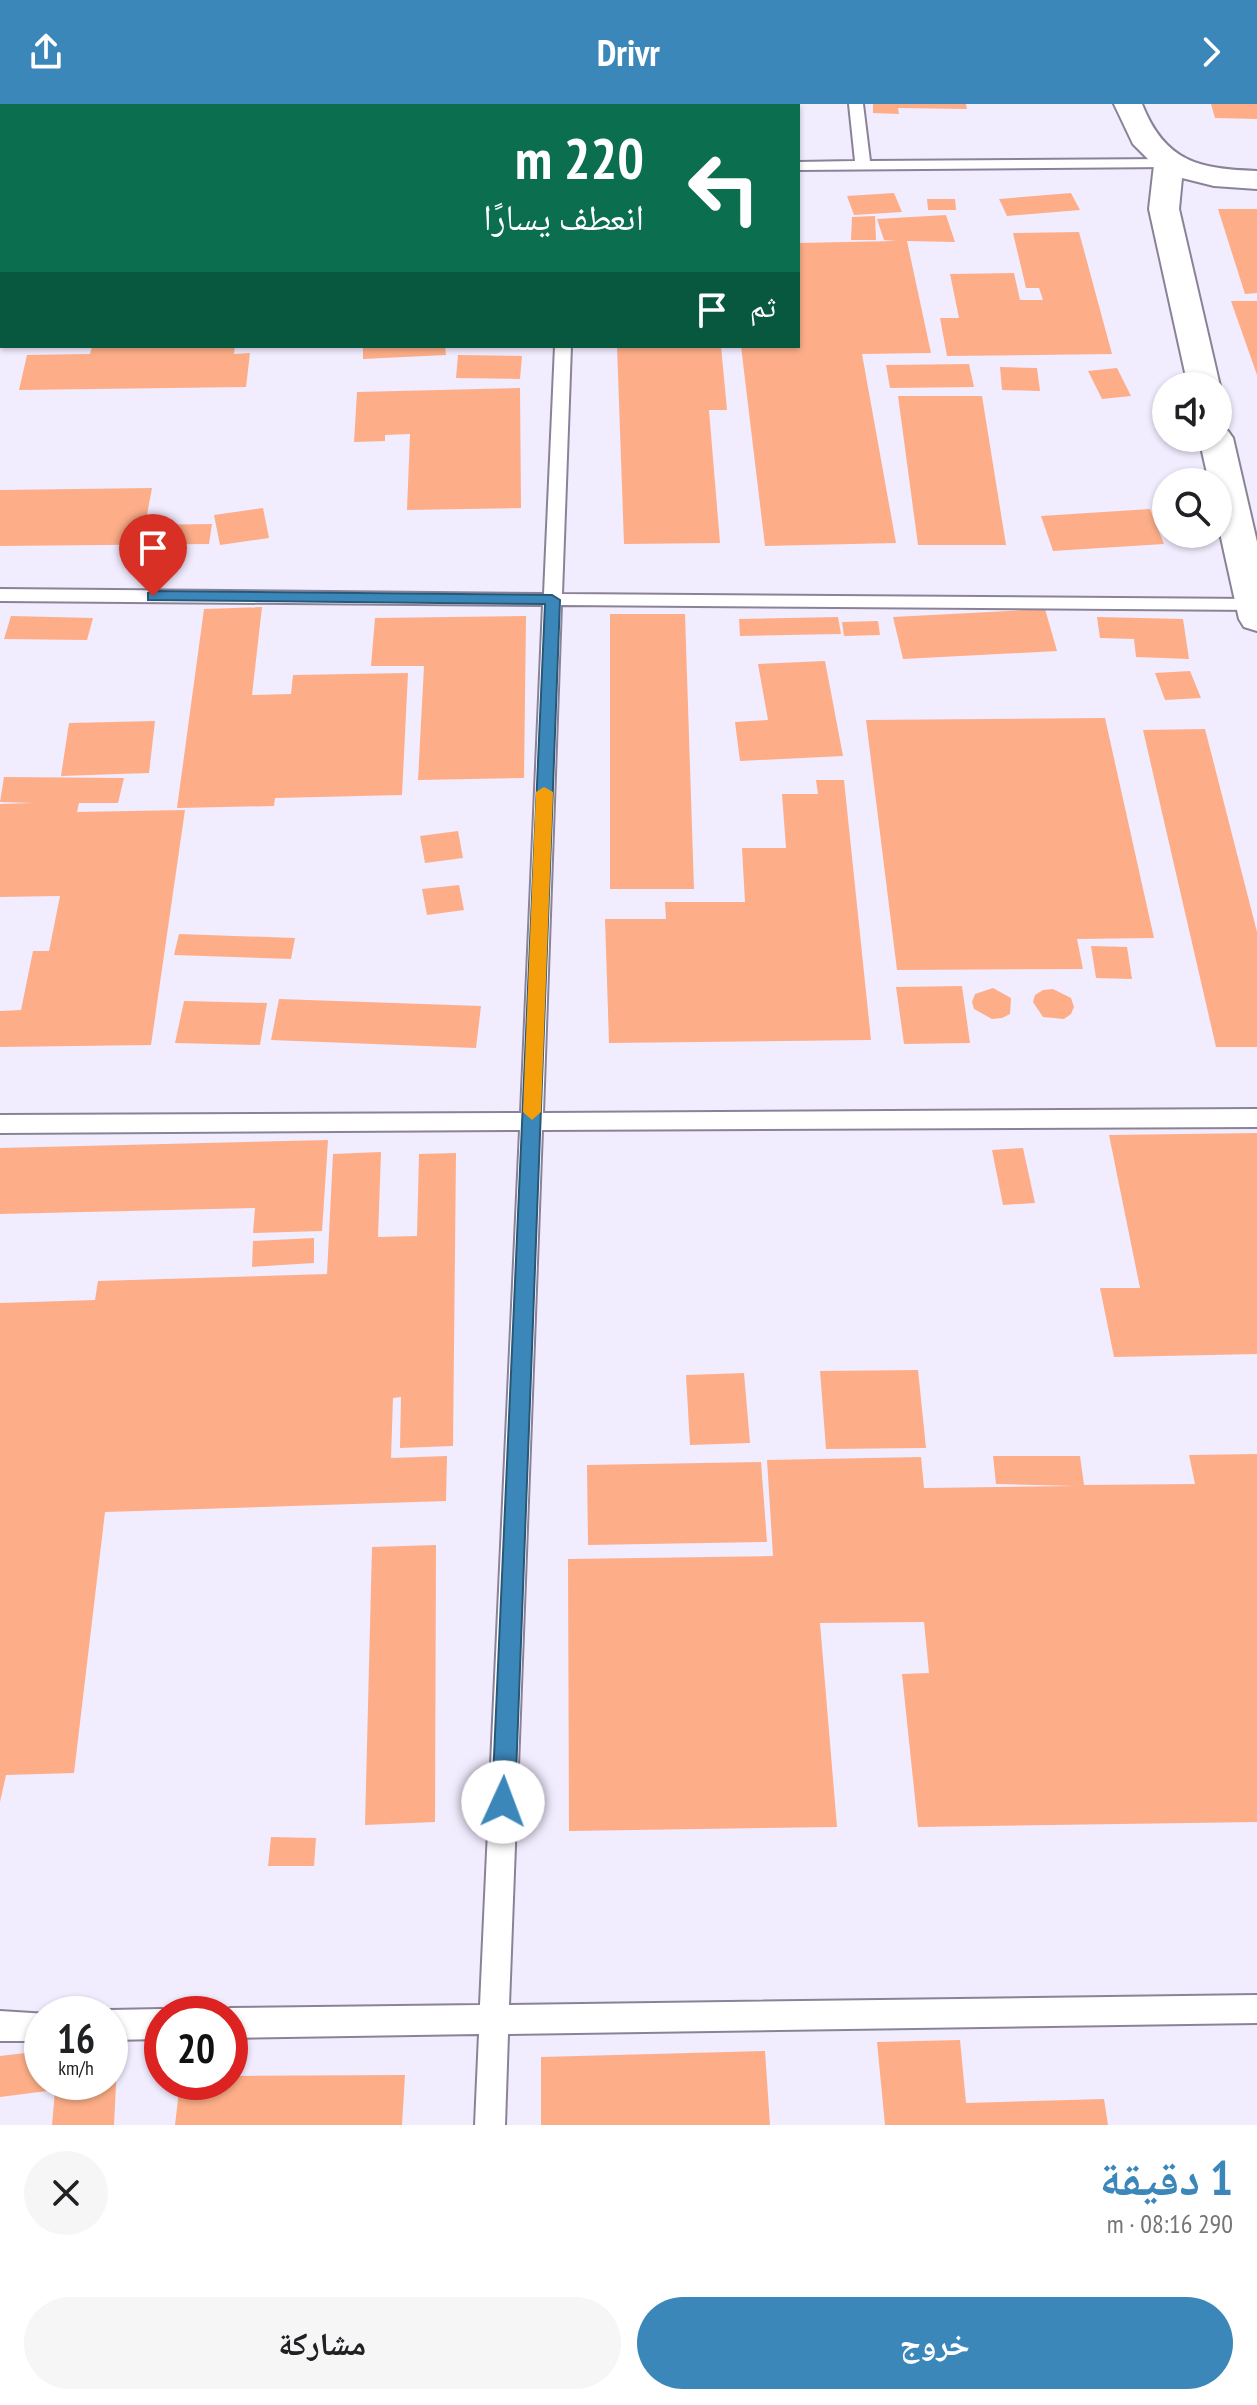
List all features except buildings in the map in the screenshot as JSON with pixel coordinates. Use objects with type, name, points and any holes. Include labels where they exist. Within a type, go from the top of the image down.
[{"type":"street","points":[[1128,104],[1143,139],[1180,148],[1246,154]]},
{"type":"street","points":[[1180,148],[1213,177],[1257,180]]},
{"type":"street","points":[[1180,148],[1164,209],[1201,372]]},
{"type":"street","points":[[1219,452],[1255,612]]},
{"type":"lane","points":[[856,104],[863,166]]},
{"type":"lane","points":[[800,166],[863,166],[1180,148]]},
{"type":"lane","points":[[490,2125],[563,348]]},
{"type":"lane","points":[[0,595],[552,600],[1255,612]]},
{"type":"lane","points":[[0,1124],[1257,1118]]},
{"type":"lane","points":[[248,2023],[1257,2009]]},
{"type":"lane","points":[[0,2026],[24,2026]]},
{"type":"shaded area","points":[[800,104],[1257,104],[1257,2125],[0,2125],[0,348],[800,348]]},
{"type":"slow traffic","points":[[532,1112],[544,792]]},
{"type":"route","points":[[153,596],[552,600],[503,1802]]}]
